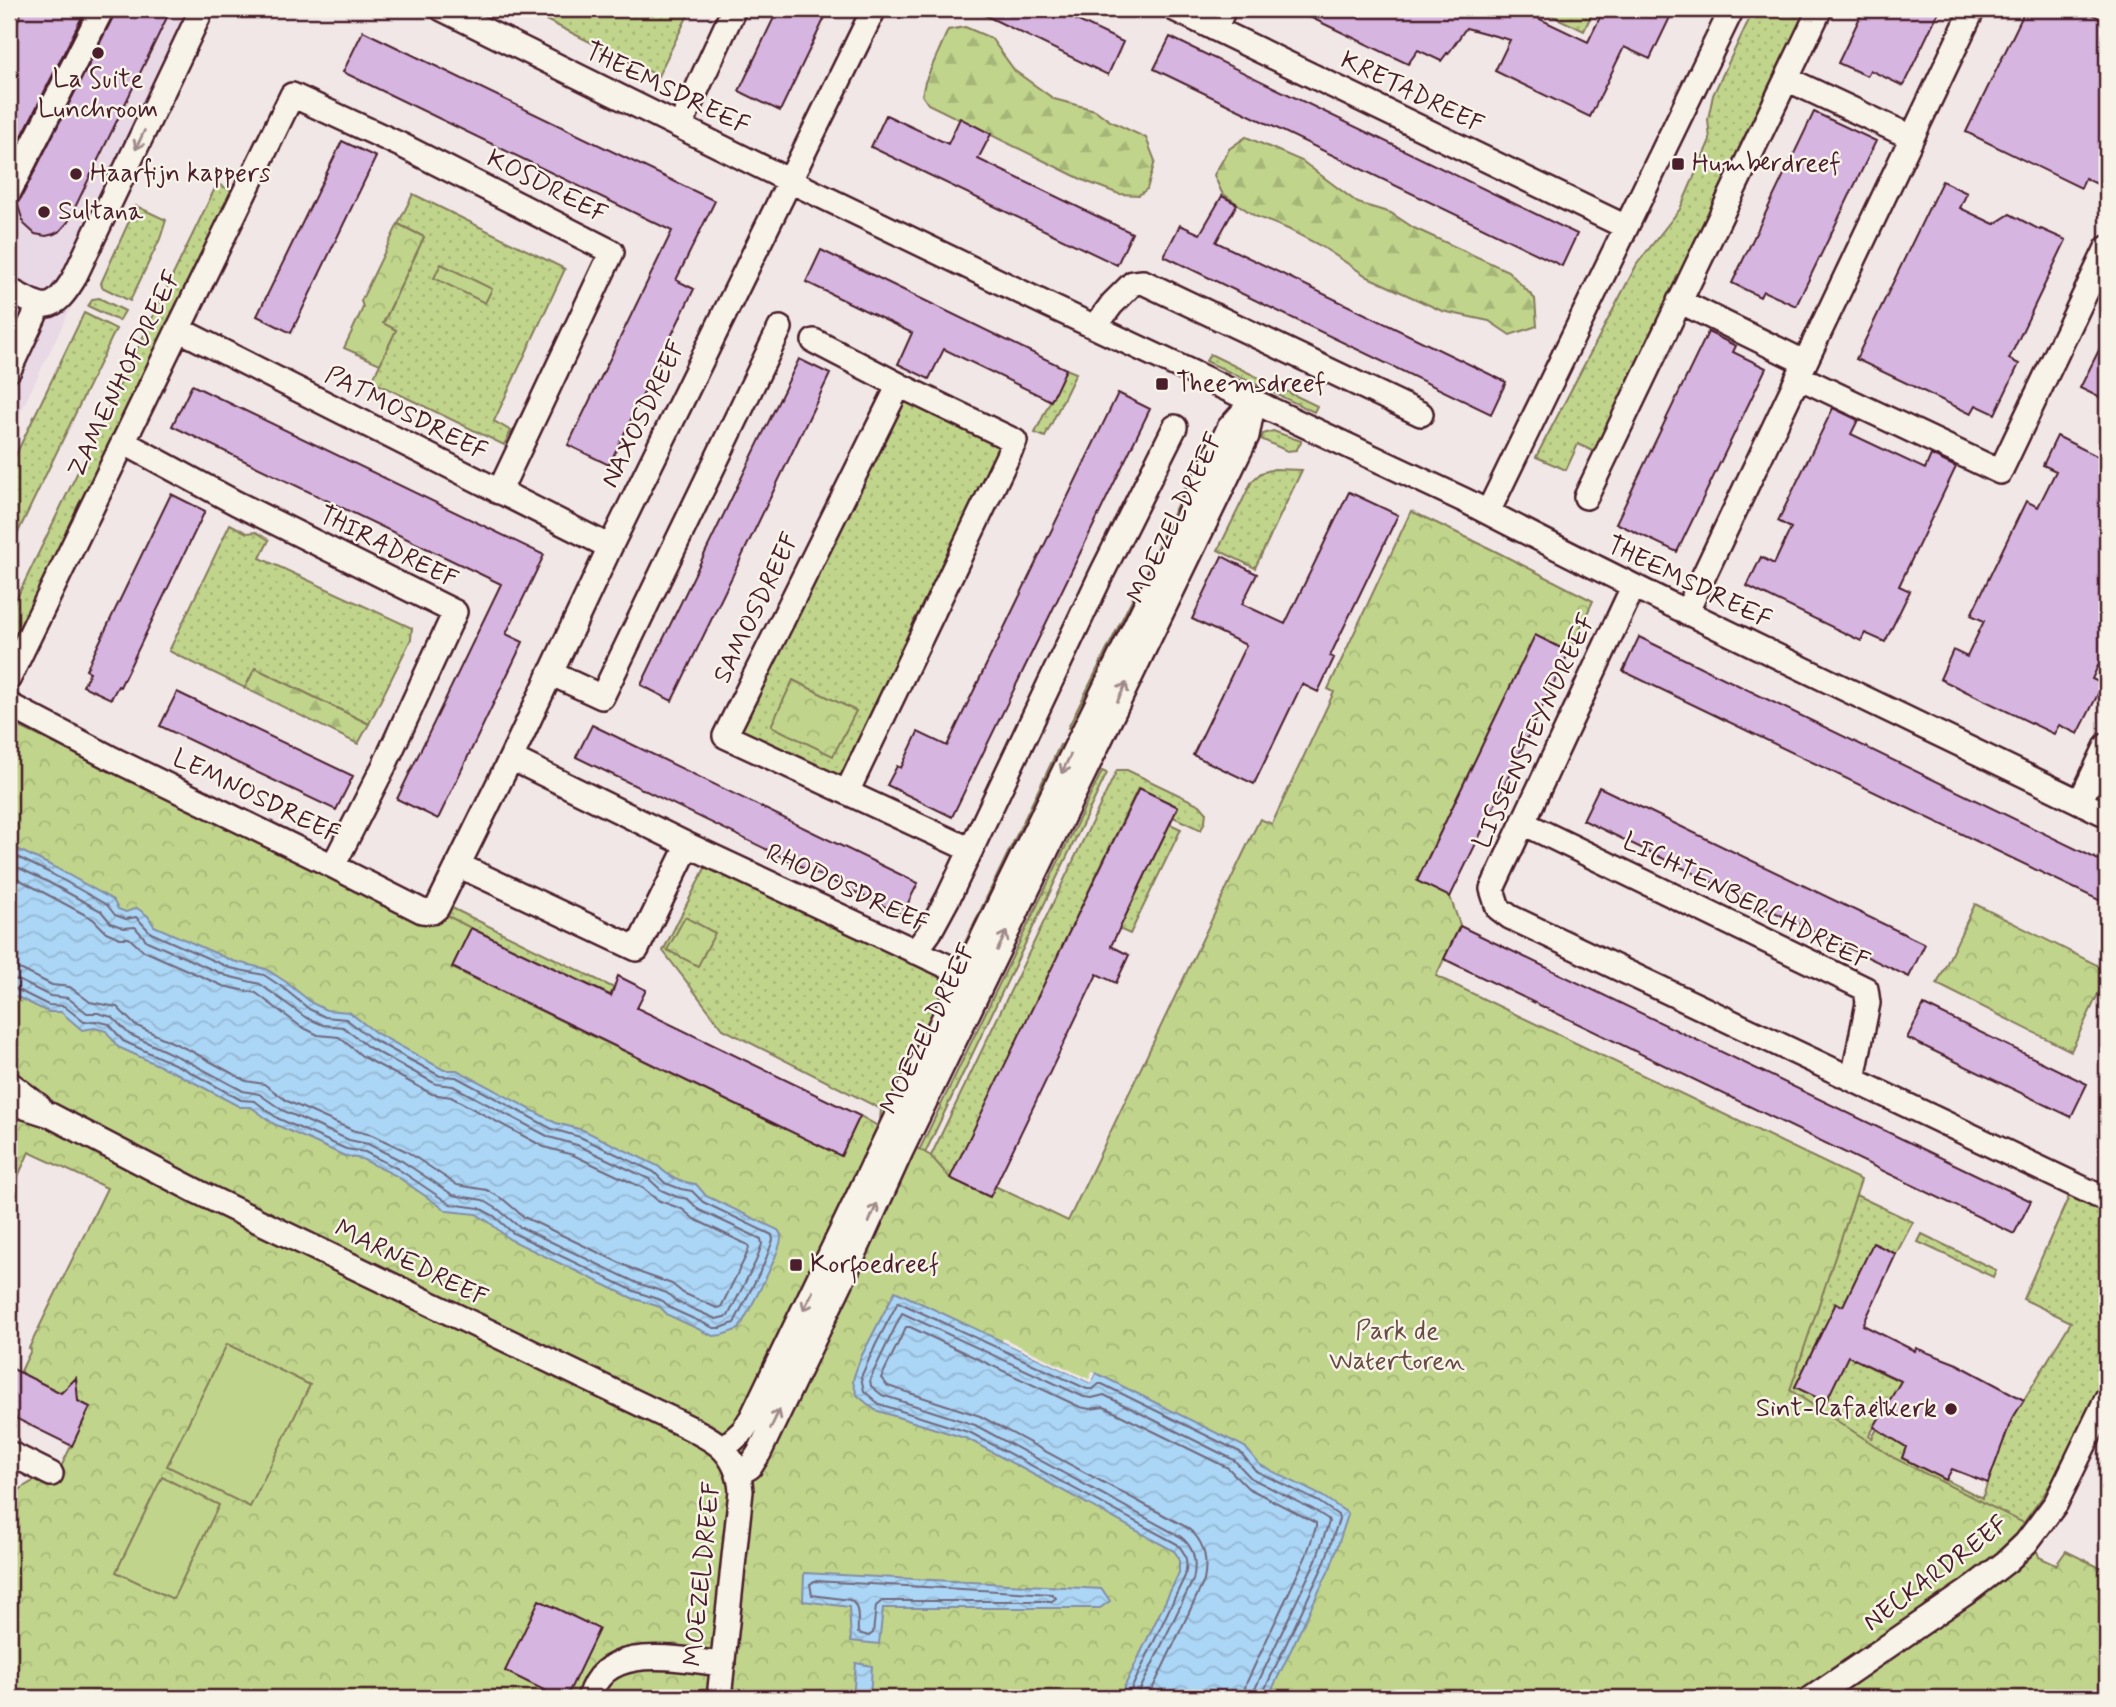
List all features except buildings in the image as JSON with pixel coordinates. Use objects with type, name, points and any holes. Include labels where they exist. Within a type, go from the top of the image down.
[{"type":"street","points":[[9,192],[18,149],[102,9]]},
{"type":"street","points":[[9,290],[39,306],[51,304],[63,296],[202,9]]},
{"type":"street","name":"THEEMSDREEF","points":[[442,9],[790,181],[1488,512],[1686,613],[2107,815]]},
{"type":"street","points":[[680,127],[734,9]]},
{"type":"street","name":"NAXOSDREEF","points":[[458,865],[610,547],[874,9]]},
{"type":"street","name":"KRETADREEF","points":[[1174,9],[1220,19],[1626,227]]},
{"type":"street","points":[[1488,512],[1732,9]]},
{"type":"street","points":[[1586,497],[1820,9]]},
{"type":"street","points":[[1686,613],[1973,9]]},
{"type":"street","points":[[1787,79],[1911,137]]},
{"type":"street","name":"ZAMENHOFDREEF","points":[[9,678],[292,95]]},
{"type":"street","name":"KOSDREEF","points":[[292,95],[403,146],[612,252],[499,492]]},
{"type":"street","points":[[1679,301],[1801,369],[2000,472],[2107,248]]},
{"type":"street","points":[[1095,327],[1112,304],[1133,283],[1143,282],[1421,414]]},
{"type":"street","points":[[9,370],[39,306]]},
{"type":"street","points":[[550,673],[602,697],[780,328]]},
{"type":"street","name":"PATMOSDREEF","points":[[178,329],[610,547]]},
{"type":"street","points":[[814,341],[1015,441],[847,792]]},
{"type":"street","name":"SAMOSDREEF","points":[[899,385],[725,736],[971,849]]},
{"type":"street","name":"MOEZELDREEF","points":[[723,1448],[743,1432],[750,1421],[973,978],[1100,734],[1247,436],[1254,400]]},
{"type":"street","name":"MOEZELDREEF","points":[[915,952],[929,933],[971,849],[1102,573],[1175,427]]},
{"type":"street","name":"THIRADREEF","points":[[123,442],[236,503],[455,612],[384,766],[333,866]]},
{"type":"street","name":"LISSENSTEYNDREEF","points":[[1633,587],[1492,889],[1498,908],[1510,917],[1853,1079]]},
{"type":"street","name":"LEMNOSDREEF","points":[[9,705],[353,878],[427,912],[436,908],[458,865]]},
{"type":"street","points":[[2080,802],[2107,745]]},
{"type":"street","name":"RHODOSDREEF","points":[[511,758],[688,845],[973,978]]},
{"type":"street","name":"LICHTENBERCHDREEF","points":[[1523,823],[1866,989],[1868,1003],[1853,1079]]},
{"type":"street","points":[[458,865],[637,949],[688,845]]},
{"type":"street","name":"MOEZELDREEF","points":[[719,1698],[741,1491],[738,1474],[750,1466],[759,1453],[973,978]]},
{"type":"street","points":[[1853,1079],[2107,1200]]},
{"type":"street","name":"MARNEDREEF","points":[[9,1083],[50,1115]]},
{"type":"street","name":"MARNEDREEF","points":[[9,1102],[50,1115],[198,1192],[644,1406],[723,1448]]},
{"type":"street","name":"NECKARDREEF","points":[[1812,1698],[1967,1592],[2026,1543],[2056,1503],[2107,1398]]},
{"type":"street","points":[[723,1448],[738,1474]]},
{"type":"street","points":[[9,1453],[51,1474]]},
{"type":"street","points":[[589,1698],[599,1675],[614,1664],[627,1660],[664,1658],[723,1664]]},
{"type":"shaded area","points":[[9,9],[215,9],[9,436]]},
{"type":"green space","points":[[524,9],[691,9],[658,76]]},
{"type":"green space","points":[[1538,9],[1594,9],[1584,31]]},
{"type":"green space","points":[[1754,9],[1810,9],[1597,453],[1578,444],[1566,470],[1536,457],[1637,264],[1680,209],[1710,140],[1708,119],[1713,95]]},
{"type":"green space","points":[[965,27],[991,38],[1015,71],[1054,99],[1095,110],[1110,121],[1146,138],[1155,161],[1147,189],[1139,195],[1119,194],[1085,181],[928,104],[922,95],[925,82],[948,30]]},
{"type":"green space","points":[[1246,137],[1302,161],[1358,203],[1391,213],[1414,228],[1508,271],[1535,299],[1537,326],[1510,335],[1489,321],[1442,311],[1368,277],[1321,246],[1288,229],[1255,216],[1222,193],[1214,175],[1229,149]]},
{"type":"green space","points":[[217,184],[236,192],[9,669],[9,614]]},
{"type":"green space","points":[[413,194],[565,269],[494,421],[511,431],[504,445],[372,381],[396,330],[383,324],[424,237],[398,224]]},
{"type":"green space","points":[[136,206],[166,220],[160,239],[130,301],[102,287],[101,283]]},
{"type":"green space","points":[[398,224],[424,237],[383,323],[396,330],[380,364],[344,348],[363,307],[361,301]]},
{"type":"green space","points":[[441,264],[492,289],[485,303],[434,278]]},
{"type":"green space","points":[[99,298],[125,311],[119,321],[88,306],[93,299]]},
{"type":"green space","points":[[84,313],[116,329],[9,551],[9,469]]},
{"type":"green space","points":[[1210,354],[1317,406],[1314,412],[1206,361]]},
{"type":"green space","points":[[1066,369],[1076,373],[1045,437],[1035,433]]},
{"type":"green space","points":[[902,399],[1002,445],[839,779],[737,732]]},
{"type":"green space","points":[[1273,431],[1301,443],[1296,450],[1287,451],[1261,439],[1263,434]]},
{"type":"green space","points":[[1209,437],[1214,439],[1156,558],[1152,558]]},
{"type":"green space","points":[[1274,469],[1302,470],[1255,568],[1218,550],[1252,481],[1261,473]]},
{"type":"green space","name":"Park de Watertoren","points":[[1411,511],[1593,601],[1569,652],[1535,636],[1417,880],[1450,897],[1460,925],[1436,976],[1861,1180],[1790,1390],[1894,1458],[2038,1530],[2033,1536],[2039,1557],[2056,1565],[2066,1551],[2107,1571],[2107,1676],[2096,1698],[9,1698],[9,1501],[25,1486],[59,1471],[90,1407],[20,1373],[31,1350],[29,1348],[107,1188],[29,1152],[9,1196],[9,724],[417,920],[433,924],[443,920],[446,915],[471,928],[452,968],[841,1156],[860,1116],[931,1156],[950,1178],[989,1197],[995,1186],[1068,1221],[1260,819],[1272,824],[1334,692],[1328,689]]},
{"type":"green space","points":[[230,524],[247,533],[256,532],[269,540],[260,558],[412,628],[411,639],[369,724],[255,668],[245,688],[169,651]]},
{"type":"green space","points":[[1143,577],[1145,581],[1077,733],[1068,728]]},
{"type":"green space","points":[[255,668],[369,724],[358,744],[245,688]]},
{"type":"green space","points":[[793,680],[856,711],[833,756],[771,726]]},
{"type":"green space","points":[[1066,744],[964,956],[958,957],[1060,745]]},
{"type":"green space","points":[[1117,770],[1127,770],[1200,805],[1206,812],[1201,830],[1173,817],[1177,806],[1138,788],[951,1178],[913,1193]]},
{"type":"green space","points":[[1102,771],[1107,773],[913,1178],[914,1161]]},
{"type":"green space","points":[[1170,824],[1181,829],[1130,934],[1119,929]]},
{"type":"green space","points":[[707,864],[938,975],[944,982],[947,991],[874,1137],[880,1122],[881,1109],[723,1029],[663,951]]},
{"type":"green space","points":[[1975,904],[2107,970],[2071,1051],[1937,984]]},
{"type":"green space","points":[[450,907],[614,988],[610,995],[471,928],[452,968],[443,976],[437,924],[444,921]]},
{"type":"green space","points":[[685,917],[715,933],[698,966],[667,950]]},
{"type":"green space","points":[[1841,1188],[1913,1222],[1896,1254],[1873,1244],[1843,1306],[1834,1303],[1835,1306],[1795,1387],[1853,1344],[1862,1363],[1895,1379],[1907,1372],[1869,1436],[1872,1438],[1877,1429],[1906,1447],[1902,1458],[1982,1498],[2011,1421],[2071,1322],[2023,1299],[2070,1194],[2107,1210],[2107,1372],[2064,1462],[2015,1535],[1722,1411]]},
{"type":"green space","points":[[1922,1234],[1996,1270],[1993,1277],[1918,1242]]},
{"type":"green space","points":[[227,1344],[310,1385],[250,1507],[167,1466]]},
{"type":"green space","points":[[162,1477],[219,1505],[173,1599],[116,1572]]},
{"type":"water","points":[[9,845],[113,900],[118,909],[126,912],[137,908],[148,916],[154,926],[233,961],[266,969],[312,1003],[326,1010],[349,1012],[376,1033],[444,1070],[457,1070],[556,1123],[583,1130],[658,1166],[676,1179],[696,1184],[706,1196],[778,1230],[781,1235],[777,1253],[739,1329],[713,1336],[668,1315],[660,1307],[632,1298],[509,1239],[476,1214],[447,1211],[395,1175],[274,1124],[251,1107],[240,1107],[180,1075],[118,1047],[106,1031],[95,1028],[82,1030],[61,1012],[48,1012],[9,993]]},
{"type":"water","points":[[895,1291],[1091,1383],[1096,1373],[1245,1447],[1260,1465],[1322,1496],[1346,1512],[1348,1515],[1331,1566],[1268,1698],[1119,1698],[1179,1573],[1179,1558],[1174,1551],[968,1439],[875,1410],[857,1395],[854,1376]]},
{"type":"water","points":[[804,1573],[1102,1589],[1110,1601],[1100,1608],[883,1608],[879,1644],[851,1641],[849,1607],[803,1601]]},
{"type":"water","points":[[856,1663],[872,1666],[870,1698],[853,1698]]},
{"type":"pier","points":[[1003,1338],[1089,1379],[1092,1372],[1096,1373],[1091,1383],[1002,1341]]},
{"type":"place","name":"La Suite Lunchroom","points":[[98,53]]},
{"type":"place","name":"Humberdreef","points":[[1678,164]]},
{"type":"place","name":"Haarfijn kappers","points":[[76,174]]},
{"type":"place","name":"Sultana","points":[[44,212]]},
{"type":"place","name":"Theemsdreef","points":[[1162,384]]},
{"type":"place","name":"Korfoedreef","points":[[796,1265]]},
{"type":"place","name":"Sint-Rafaëlkerk","points":[[1951,1409]]}]
